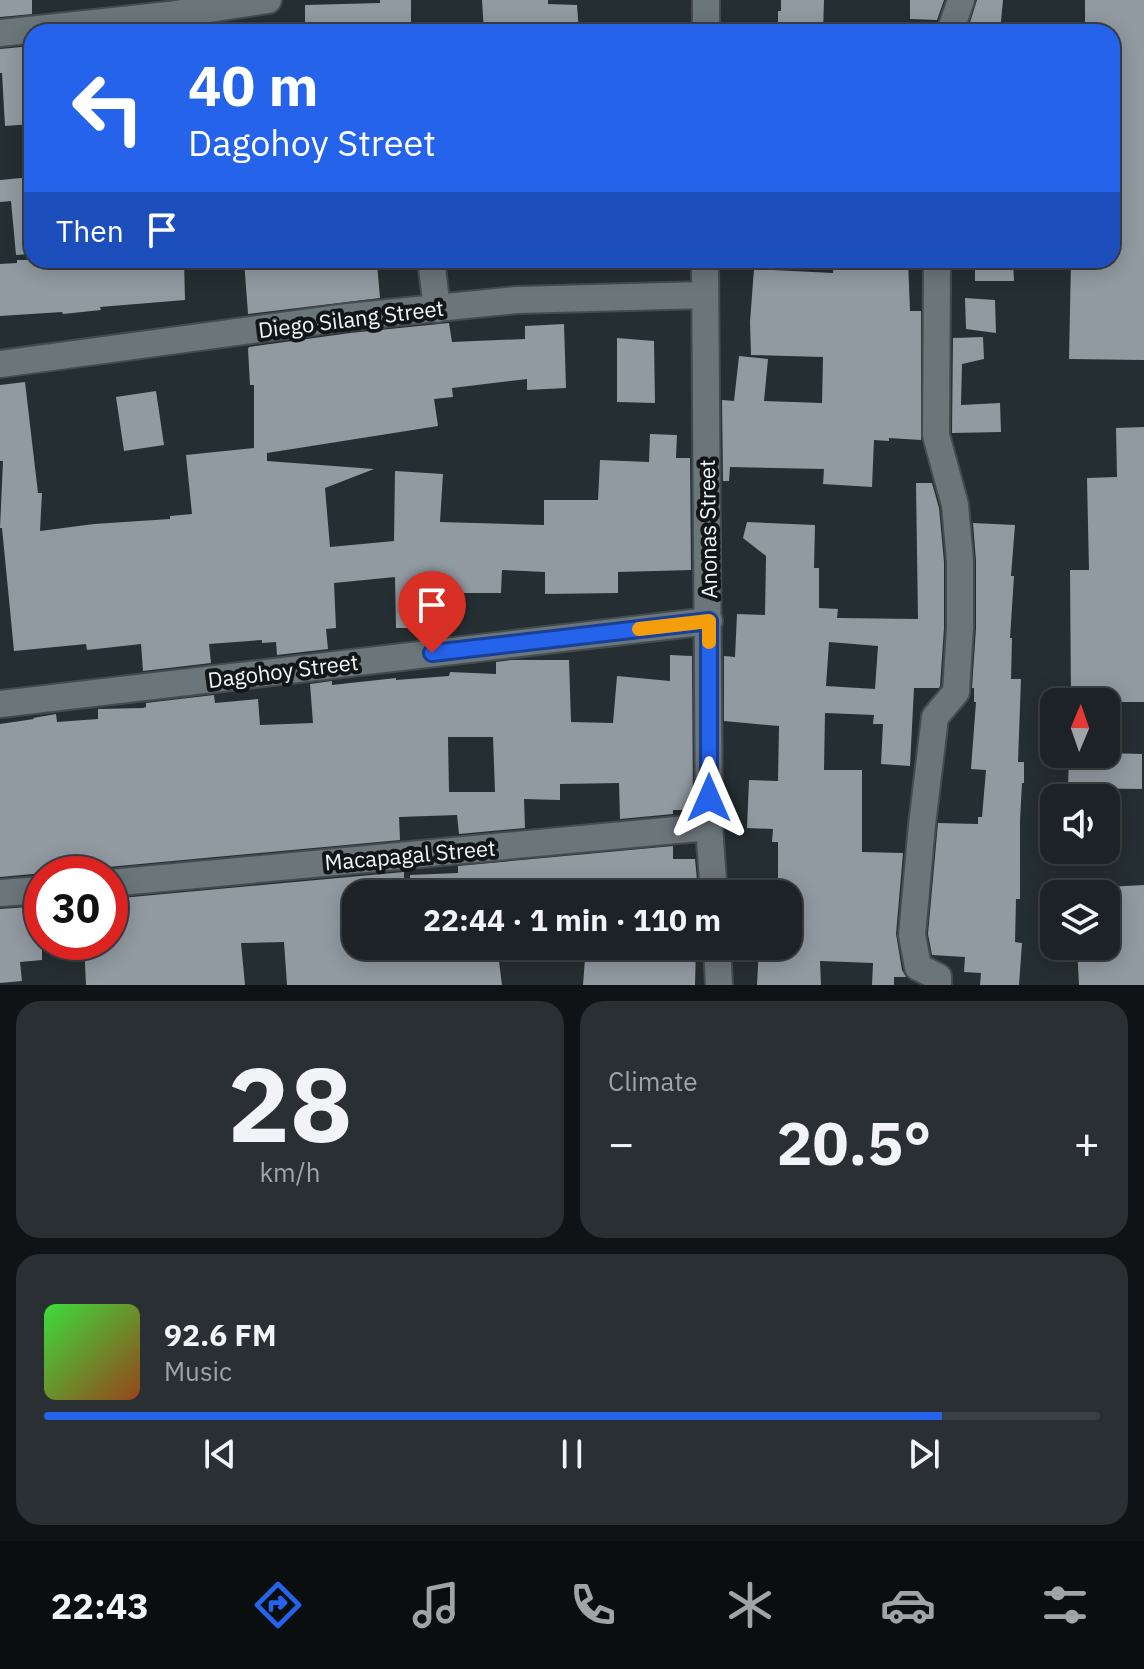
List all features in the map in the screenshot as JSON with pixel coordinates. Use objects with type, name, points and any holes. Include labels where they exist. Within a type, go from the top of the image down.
[{"type":"street","points":[[84,24],[268,0]]},
{"type":"street","points":[[706,0],[706,24]]},
{"type":"street","points":[[953,24],[961,0]]},
{"type":"street","points":[[0,33],[24,30]]},
{"type":"street","points":[[432,268],[437,309]]},
{"type":"street","name":"Anonas Street","points":[[705,268],[709,827],[713,880]]},
{"type":"street","points":[[937,268],[936,435],[955,505],[960,561],[960,628],[956,692],[935,717],[912,935],[918,967],[938,977],[938,985]]},
{"type":"street","name":"Diego Silang Street","points":[[0,364],[348,317],[516,300],[705,295]]},
{"type":"street","name":"Dagohoy Street","points":[[0,704],[709,621]]},
{"type":"street","name":"Macapagal Street","points":[[128,881],[709,827]]},
{"type":"street","points":[[0,893],[24,891]]},
{"type":"street","points":[[718,960],[719,985]]},
{"type":"building","points":[[0,0],[32,0],[32,14],[0,17]]},
{"type":"building","points":[[380,0],[411,0],[411,24],[305,24],[305,5],[380,3]]},
{"type":"building","points":[[482,0],[548,0],[548,4],[577,5],[578,24],[484,24]]},
{"type":"building","points":[[781,0],[824,0],[823,24],[778,24],[778,11],[781,11]]},
{"type":"building","points":[[910,0],[944,0],[937,20],[910,19]]},
{"type":"building","points":[[977,0],[1003,0],[1001,24],[970,24]]},
{"type":"building","points":[[1085,0],[1144,0],[1144,360],[1069,359],[1071,268],[1120,268],[1120,24],[1085,24]]},
{"type":"building","points":[[24,47],[24,125],[5,126],[0,49]]},
{"type":"building","points":[[24,178],[24,254],[16,255],[11,201],[0,202],[0,180]]},
{"type":"building","points":[[17,260],[24,260],[24,268],[184,268],[185,300],[100,307],[101,310],[63,314],[0,316],[0,264],[17,263]]},
{"type":"building","points":[[245,268],[377,268],[380,298],[248,314]]},
{"type":"building","points":[[833,268],[908,268],[910,311],[921,311],[921,440],[874,440],[872,487],[823,484],[824,469],[730,467],[729,481],[723,481],[722,400],[734,401],[739,356],[768,359],[764,401],[822,403],[823,357],[751,355],[754,269],[833,273]]},
{"type":"building","points":[[975,268],[1013,268],[1014,281],[975,281]]},
{"type":"building","points":[[965,298],[995,300],[996,333],[966,329]]},
{"type":"building","points":[[449,323],[452,342],[525,339],[525,326],[564,324],[566,388],[527,390],[527,379],[452,388],[453,397],[434,399],[438,426],[267,453],[267,461],[374,469],[325,488],[330,547],[394,541],[395,471],[443,474],[440,522],[544,525],[544,500],[598,500],[600,460],[649,462],[650,434],[677,435],[676,458],[690,458],[691,570],[618,572],[618,593],[545,594],[545,572],[502,570],[501,593],[456,593],[456,626],[417,628],[396,628],[395,577],[334,583],[336,628],[326,629],[328,649],[277,655],[276,642],[262,643],[262,640],[209,644],[211,663],[143,671],[141,644],[87,650],[86,644],[14,651],[0,528],[3,461],[0,461],[0,385],[25,382],[38,493],[42,493],[40,531],[170,519],[170,516],[192,514],[186,455],[254,448],[254,385],[250,385],[249,347]]},
{"type":"building","points":[[983,337],[984,359],[962,364],[961,405],[1000,403],[1001,432],[952,433],[953,338]]},
{"type":"building","points":[[617,338],[654,341],[655,403],[617,402]]},
{"type":"building","points":[[156,391],[164,445],[124,451],[116,397]]},
{"type":"building","points":[[1144,427],[1144,702],[1120,702],[1120,688],[1071,688],[1070,570],[1089,570],[1087,478],[1117,477],[1116,428]]},
{"type":"building","points":[[916,483],[932,483],[939,508],[944,562],[940,686],[914,688],[910,766],[881,764],[883,724],[873,724],[874,715],[825,713],[824,770],[862,770],[862,852],[903,853],[896,934],[906,977],[894,977],[894,985],[872,985],[873,963],[820,961],[821,985],[757,985],[758,960],[802,960],[802,880],[778,880],[778,842],[772,842],[773,829],[747,828],[749,780],[778,781],[779,726],[724,721],[724,656],[735,657],[737,614],[765,615],[766,556],[743,538],[747,522],[815,525],[814,568],[819,568],[819,608],[838,609],[837,618],[918,619]],"holes":[[[829,642],[878,646],[875,689],[826,686]]]},
{"type":"building","points":[[973,523],[1015,525],[1011,576],[1014,576],[1011,679],[1021,679],[1018,762],[1024,762],[1020,899],[1016,899],[1015,942],[1022,943],[1019,985],[980,985],[981,973],[964,972],[965,957],[932,955],[928,934],[938,823],[978,824],[978,817],[982,817],[986,770],[971,769],[976,702],[972,688],[976,628]]},
{"type":"building","points":[[670,655],[692,656],[693,810],[673,810],[673,814],[620,819],[619,783],[560,784],[560,800],[524,799],[525,828],[459,834],[457,815],[399,817],[400,840],[128,865],[128,856],[24,856],[24,875],[0,877],[0,724],[56,714],[57,722],[98,719],[98,709],[143,708],[146,703],[214,695],[215,703],[258,699],[260,725],[313,723],[310,684],[449,676],[450,672],[496,674],[496,662],[511,660],[569,660],[571,722],[613,723],[617,676],[670,681]],"holes":[[[448,737],[493,737],[495,792],[449,792]]]},
{"type":"building","points":[[1120,753],[1142,754],[1142,789],[1120,789],[1120,784],[1068,784],[1069,768],[1120,768]]},
{"type":"building","points":[[673,846],[673,859],[695,859],[697,880],[410,880],[410,875],[458,873],[458,866]]},
{"type":"building","points":[[404,872],[404,880],[342,880],[342,960],[499,960],[502,985],[287,985],[284,942],[241,943],[245,985],[86,985],[85,960],[128,960],[128,897]]},
{"type":"building","points":[[1144,885],[1144,985],[1079,985],[1078,960],[1120,960],[1120,886]]},
{"type":"building","points":[[24,907],[24,960],[42,960],[20,962],[22,981],[0,983],[0,909]]},
{"type":"building","points":[[585,960],[696,960],[695,985],[583,985]]},
{"type":"slow traffic","points":[[639,629],[709,621],[709,642]]},
{"type":"route","points":[[432,653],[709,621],[709,798]]}]
